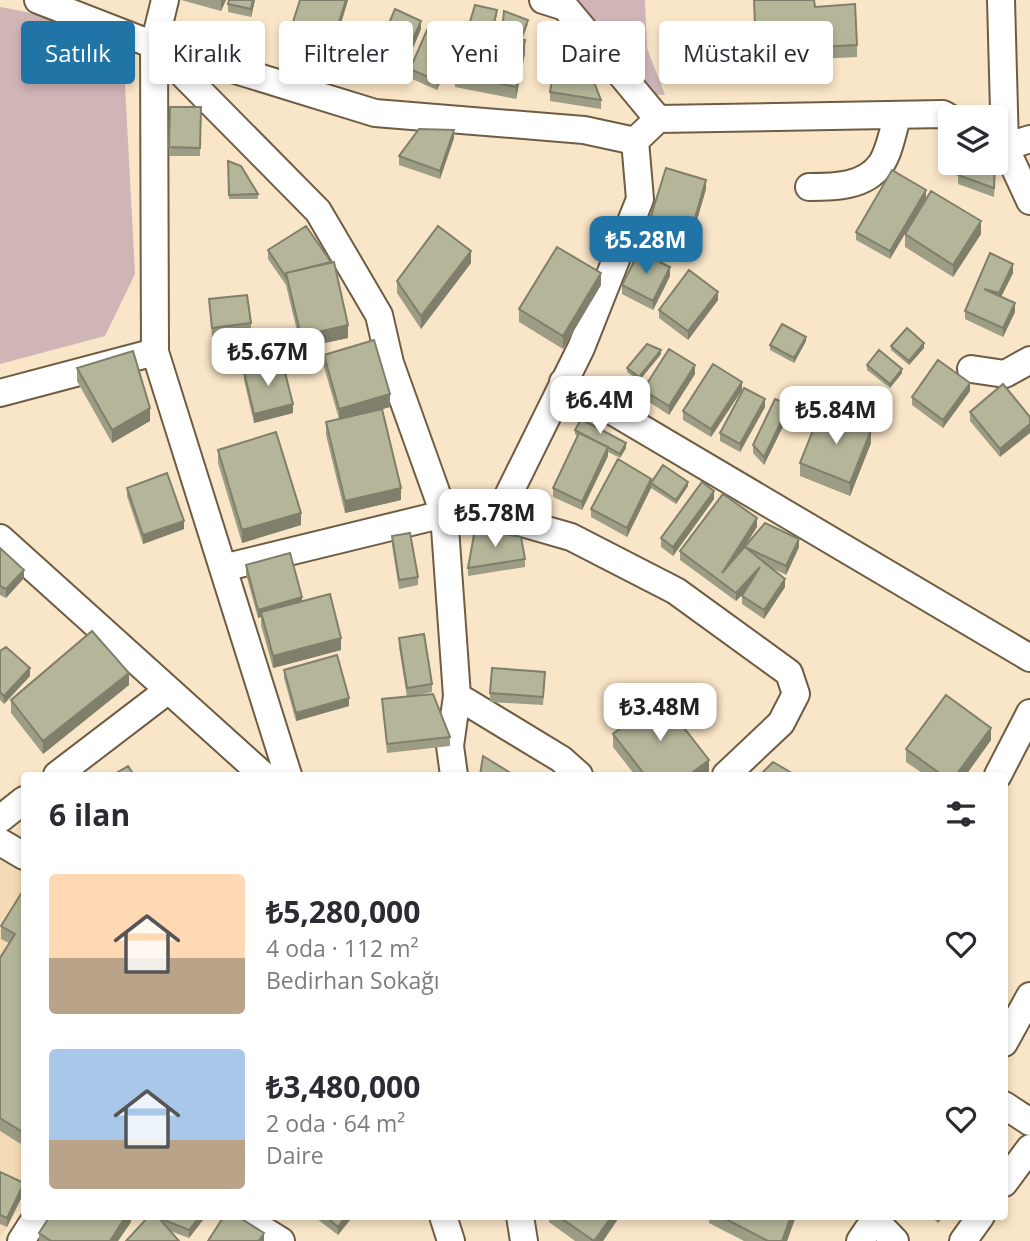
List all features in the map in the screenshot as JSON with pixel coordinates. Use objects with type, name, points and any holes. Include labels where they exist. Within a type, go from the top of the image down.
[{"type":"street","points":[[38,0],[149,43]]},
{"type":"street","points":[[160,21],[165,0]]},
{"type":"street","points":[[1001,0],[1010,142],[1030,201]]},
{"type":"street","points":[[556,3],[658,120]]},
{"type":"street","points":[[265,79],[375,113],[583,130],[635,141]]},
{"type":"street","points":[[154,84],[155,352],[287,772]]},
{"type":"street","points":[[193,84],[318,211],[379,315],[390,363],[444,513],[457,696],[450,746],[454,772]]},
{"type":"street","points":[[635,141],[658,120],[938,114]]},
{"type":"street","points":[[809,187],[839,188],[861,180],[881,164],[898,115]]},
{"type":"street","points":[[498,516],[581,348],[640,199],[635,141]]},
{"type":"street","points":[[0,393],[155,352]]},
{"type":"street","points":[[971,369],[1005,374],[1030,360]]},
{"type":"street","points":[[563,382],[1030,658]]},
{"type":"street","points":[[223,568],[444,513],[498,516],[571,537],[676,592],[789,673],[796,694],[781,723],[729,772]]},
{"type":"street","points":[[0,538],[260,772]]},
{"type":"street","points":[[61,772],[167,691]]},
{"type":"street","points":[[457,696],[561,759],[576,772]]},
{"type":"street","points":[[1000,772],[1030,713]]},
{"type":"street","points":[[0,819],[21,802]]},
{"type":"street","points":[[0,842],[21,854]]},
{"type":"street","points":[[1008,1036],[1030,996]]},
{"type":"street","points":[[1008,1108],[1030,1122]]},
{"type":"street","points":[[1008,1178],[1030,1148]]},
{"type":"street","points":[[21,1241],[34,1220]]},
{"type":"street","points":[[247,1220],[281,1241]]},
{"type":"street","points":[[444,1220],[451,1241]]},
{"type":"street","points":[[521,1220],[524,1241]]},
{"type":"street","points":[[860,1241],[871,1220]]},
{"type":"street","points":[[876,1220],[895,1241]]},
{"type":"street","points":[[963,1241],[978,1220]]},
{"type":"shaded area","points":[[569,0],[645,0],[647,48],[665,95],[636,94],[629,84],[645,84],[645,21],[584,21]]},
{"type":"shaded area","points":[[0,7],[58,21],[21,21],[21,84],[125,84],[135,274],[105,336],[0,364]]},
{"type":"shaded area","points":[[0,852],[21,863],[21,1203],[0,1239]]},
{"type":"building","points":[[229,0],[253,0],[251,9],[228,4]]},
{"type":"building","points":[[300,0],[346,0],[339,21],[293,21]]},
{"type":"building","points":[[754,0],[814,0],[815,7],[855,4],[857,45],[833,46],[833,21],[755,21]]},
{"type":"building","points":[[475,5],[497,10],[494,21],[470,21]]},
{"type":"building","points":[[395,9],[421,21],[413,39],[413,21],[390,21]]},
{"type":"building","points":[[504,11],[528,20],[523,33],[523,21],[503,21]]},
{"type":"building","points":[[427,30],[427,77],[413,70],[413,62]]},
{"type":"building","points":[[551,84],[595,84],[601,100],[550,92]]},
{"type":"building","points":[[170,107],[201,107],[200,148],[169,147]]},
{"type":"building","points":[[419,129],[454,130],[440,171],[399,156]]},
{"type":"building","points":[[228,161],[241,166],[258,194],[229,195]]},
{"type":"building","points":[[666,168],[706,180],[692,228],[651,216]]},
{"type":"building","points":[[892,170],[926,190],[890,251],[856,232]]},
{"type":"building","points":[[958,175],[995,175],[994,188]]},
{"type":"building","points":[[931,191],[981,221],[953,265],[905,234]]},
{"type":"building","points":[[306,226],[331,262],[286,273],[286,277],[268,250]]},
{"type":"building","points":[[438,226],[471,251],[421,316],[397,281]]},
{"type":"building","points":[[557,247],[601,273],[563,336],[519,309]]},
{"type":"building","points":[[639,252],[670,267],[653,301],[622,285]]},
{"type":"building","points":[[990,253],[1013,264],[999,293],[984,289],[1015,303],[1003,328],[965,311]]},
{"type":"building","points":[[334,262],[348,325],[301,336],[286,273]]},
{"type":"building","points":[[689,270],[718,292],[688,331],[659,310]]},
{"type":"building","points":[[247,295],[251,323],[212,328],[209,299]]},
{"type":"building","points":[[782,324],[806,337],[794,358],[770,345]]},
{"type":"building","points":[[907,328],[924,343],[909,361],[891,346]]},
{"type":"building","points":[[374,340],[390,394],[339,409],[324,355]]},
{"type":"building","points":[[647,344],[661,350],[639,377],[627,368]]},
{"type":"building","points":[[669,349],[695,365],[669,406],[643,390]]},
{"type":"building","points":[[879,350],[902,369],[890,384],[867,365]]},
{"type":"building","points":[[133,351],[150,408],[112,430],[77,368]]},
{"type":"building","points":[[938,360],[970,383],[943,420],[912,397]]},
{"type":"building","points":[[282,361],[293,404],[254,414],[244,372]]},
{"type":"building","points":[[713,364],[742,382],[711,429],[683,411]]},
{"type":"building","points":[[1003,384],[1030,417],[1030,424],[1000,449],[970,412]]},
{"type":"building","points":[[744,388],[765,399],[740,444],[720,433]]},
{"type":"building","points":[[775,399],[789,405],[764,457],[753,445]]},
{"type":"building","points":[[382,409],[401,488],[345,501],[326,422]]},
{"type":"building","points":[[821,410],[871,430],[850,483],[800,463]]},
{"type":"building","points":[[581,419],[626,443],[620,454],[575,430]]},
{"type":"building","points":[[276,432],[301,513],[242,530],[218,450]]},
{"type":"building","points":[[579,433],[608,447],[582,502],[553,488]]},
{"type":"building","points":[[618,459],[651,479],[627,528],[591,509]]},
{"type":"building","points":[[663,465],[688,482],[676,500],[651,483]]},
{"type":"building","points":[[167,473],[184,521],[143,535],[127,488]]},
{"type":"building","points":[[702,482],[714,491],[673,547],[661,538]]},
{"type":"building","points":[[723,494],[757,518],[722,573],[765,523],[799,539],[786,566],[745,547],[785,579],[764,610],[742,596],[760,567],[736,593],[680,551]]},
{"type":"building","points":[[475,529],[521,537],[525,559],[468,568]]},
{"type":"building","points":[[410,533],[418,577],[399,580],[392,536]]},
{"type":"building","points":[[0,548],[24,570],[6,589],[0,586]]},
{"type":"building","points":[[290,553],[302,597],[258,610],[246,565]]},
{"type":"building","points":[[330,594],[341,638],[273,656],[261,612]]},
{"type":"building","points":[[92,631],[129,673],[43,741],[11,700]]},
{"type":"building","points":[[424,634],[432,684],[407,688],[399,638]]},
{"type":"building","points":[[6,647],[30,668],[4,696],[0,692],[0,651]]},
{"type":"building","points":[[337,655],[349,698],[296,713],[284,670]]},
{"type":"building","points":[[492,668],[545,672],[543,697],[490,693]]},
{"type":"building","points":[[433,694],[450,737],[387,744],[382,699]]},
{"type":"building","points":[[946,695],[991,728],[958,772],[938,772],[906,749]]},
{"type":"building","points":[[660,697],[709,760],[693,772],[643,772],[613,734]]},
{"type":"building","points":[[483,756],[509,772],[480,772]]},
{"type":"building","points":[[773,762],[790,772],[763,772]]},
{"type":"building","points":[[128,766],[132,772],[118,772]]},
{"type":"building","points":[[21,894],[21,1131],[0,1118],[0,958],[15,934],[1,926]]},
{"type":"building","points":[[0,1172],[21,1182],[21,1189],[7,1218],[0,1215]]},
{"type":"building","points":[[47,1220],[123,1220],[110,1241],[51,1241],[39,1233]]},
{"type":"building","points":[[145,1220],[161,1220],[179,1241],[126,1241]]},
{"type":"building","points":[[164,1220],[197,1220],[189,1230]]},
{"type":"building","points":[[221,1220],[243,1220],[264,1233],[259,1241],[208,1241]]},
{"type":"building","points":[[330,1220],[343,1220],[338,1227]]},
{"type":"building","points":[[564,1220],[609,1220],[594,1241]]},
{"type":"building","points":[[728,1220],[790,1220],[782,1241],[768,1241]]}]
